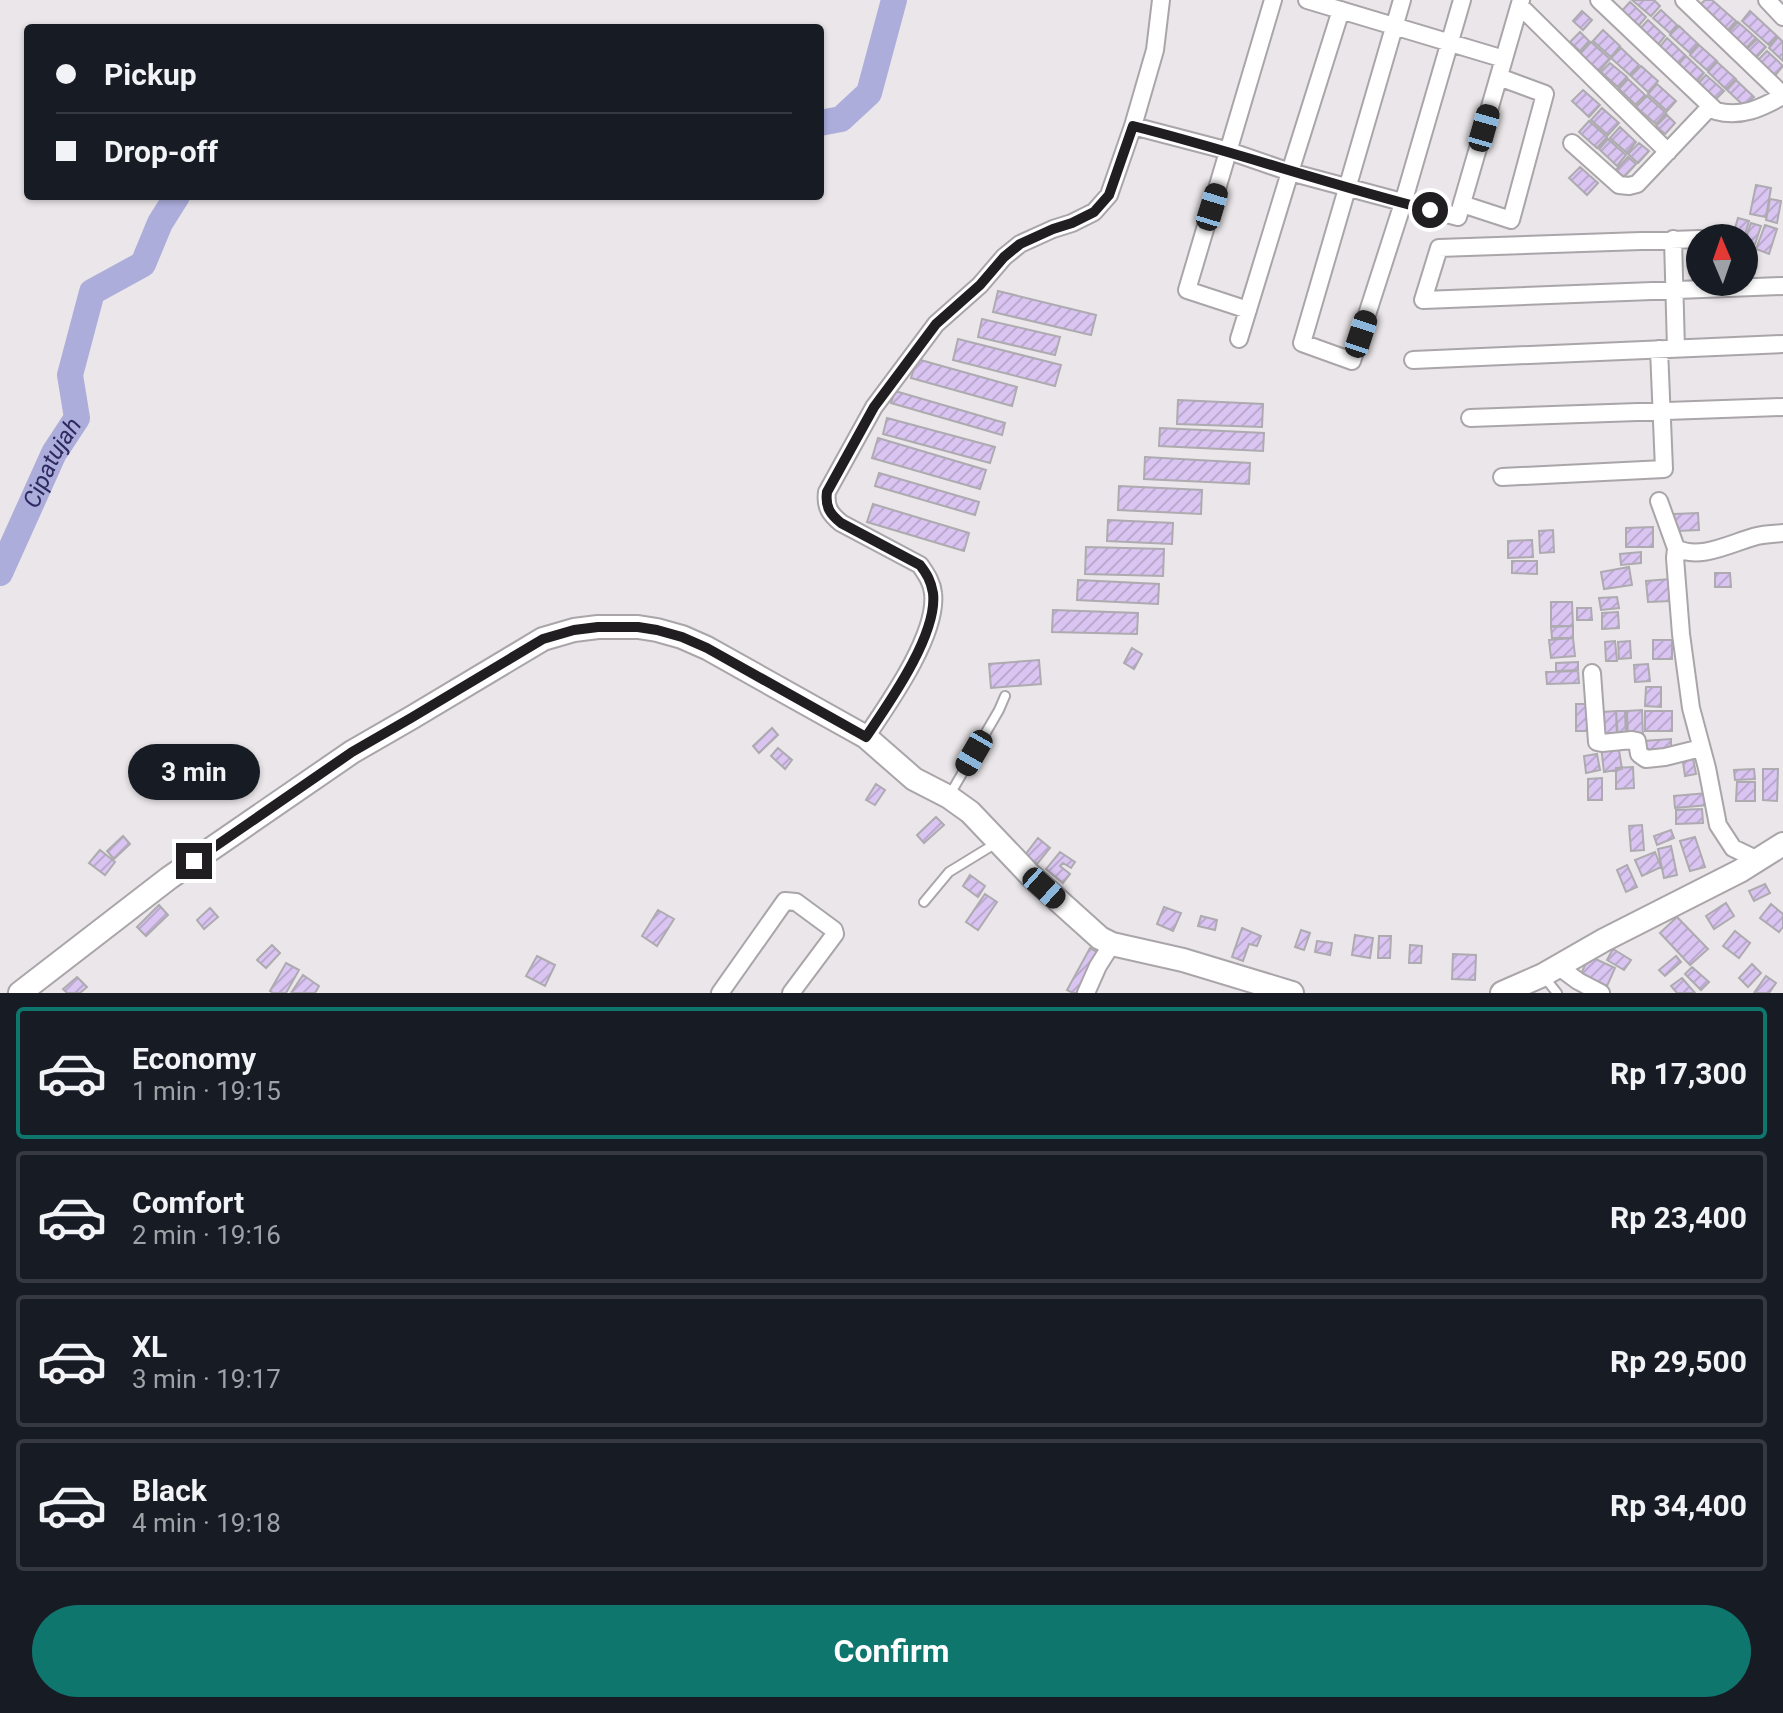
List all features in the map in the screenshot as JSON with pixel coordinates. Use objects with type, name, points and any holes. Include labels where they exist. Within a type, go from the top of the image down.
[{"type":"street","points":[[866,737],[901,685],[927,633],[934,596],[929,577],[920,565],[831,515],[826,502],[827,492],[874,407],[936,324],[1020,244],[1072,223],[1104,203],[1133,126],[1155,50],[1161,0]]},
{"type":"street","points":[[1248,310],[1187,290],[1273,0]]},
{"type":"street","points":[[1307,0],[1504,59]]},
{"type":"street","points":[[1402,0],[1302,343],[1352,361],[1403,203],[1462,0]]},
{"type":"street","points":[[1599,0],[1710,107],[1720,113],[1756,110],[1783,96],[1684,0]]},
{"type":"street","points":[[1767,0],[1783,17]]},
{"type":"street","points":[[1133,126],[1458,217],[1521,3],[1668,152]]},
{"type":"street","points":[[1239,339],[1341,10]]},
{"type":"street","points":[[1462,204],[1511,220],[1545,94],[1499,77]]},
{"type":"street","points":[[1572,143],[1619,185],[1637,184],[1710,107]]},
{"type":"street","points":[[1673,239],[1676,349]]},
{"type":"street","points":[[1686,239],[1439,248],[1423,300],[1783,286]]},
{"type":"street","points":[[1413,360],[1783,344]]},
{"type":"street","points":[[1502,477],[1664,469],[1659,349]]},
{"type":"street","points":[[1470,418],[1783,407]]},
{"type":"street","points":[[1659,501],[1676,548],[1681,634],[1691,708],[1718,825],[1733,848],[1758,860]]},
{"type":"street","points":[[1676,548],[1682,552],[1708,551],[1760,535],[1783,533]]},
{"type":"street","points":[[20,993],[169,878],[352,752],[543,639],[598,627],[638,627],[682,637],[866,737],[914,779],[970,812],[1030,875],[1100,938],[1112,944],[1183,960],[1292,993]]},
{"type":"street","points":[[1592,673],[1597,742],[1637,741],[1639,754],[1646,759],[1701,748]]},
{"type":"street","points":[[1502,993],[1553,978],[1616,934],[1740,871],[1783,844]]},
{"type":"street","points":[[720,993],[785,901],[790,900],[834,930],[835,934],[791,993]]},
{"type":"street","points":[[1086,993],[1112,944]]},
{"type":"street","points":[[1553,978],[1578,981],[1601,993]]},
{"type":"lane","points":[[949,797],[1005,696]]},
{"type":"lane","points":[[924,902],[949,872],[998,842]]},
{"type":"building","points":[[1632,0],[1654,0],[1660,6],[1651,16]]},
{"type":"building","points":[[1705,0],[1712,0],[1736,21],[1727,31],[1699,6]]},
{"type":"building","points":[[1630,2],[1646,17],[1636,29],[1619,14]]},
{"type":"building","points":[[1661,10],[1677,25],[1670,33],[1653,18]]},
{"type":"building","points":[[1582,11],[1592,20],[1583,30],[1573,21]]},
{"type":"building","points":[[1750,11],[1777,36],[1769,45],[1742,21]]},
{"type":"building","points":[[1648,20],[1665,36],[1656,47],[1638,31]]},
{"type":"building","points":[[1738,22],[1756,38],[1744,50],[1727,34]]},
{"type":"building","points":[[1679,26],[1698,44],[1690,53],[1670,35]]},
{"type":"building","points":[[1603,30],[1620,46],[1611,57],[1593,41]]},
{"type":"building","points":[[1580,32],[1589,41],[1580,51],[1570,42]]},
{"type":"building","points":[[1778,37],[1783,42],[1783,61],[1769,48]]},
{"type":"building","points":[[1667,38],[1686,56],[1676,66],[1658,49]]},
{"type":"building","points":[[1757,39],[1766,47],[1755,59],[1746,50]]},
{"type":"building","points":[[1591,42],[1610,59],[1599,71],[1580,54]]},
{"type":"building","points":[[1699,45],[1717,61],[1708,71],[1690,55]]},
{"type":"building","points":[[1621,48],[1639,65],[1630,75],[1611,58]]},
{"type":"building","points":[[1767,51],[1783,66],[1773,78],[1756,62]]},
{"type":"building","points":[[1686,56],[1704,73],[1696,83],[1677,66]]},
{"type":"building","points":[[1717,62],[1736,79],[1726,89],[1708,72]]},
{"type":"building","points":[[1610,63],[1627,77],[1618,87],[1601,72]]},
{"type":"building","points":[[1641,66],[1658,81],[1648,92],[1631,76]]},
{"type":"building","points":[[1706,75],[1724,91],[1714,101],[1697,85]]},
{"type":"building","points":[[1628,79],[1645,95],[1636,105],[1619,89]]},
{"type":"building","points":[[1736,80],[1754,97],[1744,106],[1727,90]]},
{"type":"building","points":[[1657,84],[1676,101],[1667,111],[1648,94]]},
{"type":"building","points":[[1583,90],[1600,105],[1589,117],[1572,101]]},
{"type":"building","points":[[1647,96],[1666,113],[1656,124],[1636,107]]},
{"type":"building","points":[[1602,108],[1619,123],[1608,135],[1591,120]]},
{"type":"building","points":[[1667,115],[1675,123],[1665,134],[1656,126]]},
{"type":"building","points":[[1589,121],[1607,137],[1597,148],[1579,132]]},
{"type":"building","points":[[1620,127],[1636,142],[1627,153],[1610,138]]},
{"type":"building","points":[[1608,139],[1626,155],[1617,166],[1599,149]]},
{"type":"building","points":[[1639,143],[1649,151],[1638,163],[1628,154]]},
{"type":"building","points":[[1628,157],[1636,164],[1624,177],[1616,170]]},
{"type":"building","points":[[1580,167],[1598,183],[1587,195],[1569,178]]},
{"type":"building","points":[[1756,185],[1771,188],[1766,217],[1750,214]]},
{"type":"building","points":[[1770,199],[1781,201],[1777,223],[1766,220]]},
{"type":"building","points":[[1738,218],[1749,221],[1748,224],[1736,224]]},
{"type":"building","points":[[1765,225],[1777,229],[1769,254],[1758,250]]},
{"type":"building","points":[[998,291],[1096,315],[1091,335],[993,312]]},
{"type":"building","points":[[982,319],[1060,337],[1055,355],[978,337]]},
{"type":"building","points":[[958,339],[1061,365],[1055,386],[953,360]]},
{"type":"building","points":[[917,359],[1017,387],[1012,406],[911,378]]},
{"type":"building","points":[[895,391],[1005,423],[1002,435],[891,403]]},
{"type":"building","points":[[1178,400],[1263,404],[1262,427],[1177,424]]},
{"type":"building","points":[[887,418],[995,447],[990,463],[883,434]]},
{"type":"building","points":[[1160,428],[1264,433],[1263,451],[1159,446]]},
{"type":"building","points":[[878,438],[986,470],[980,489],[872,458]]},
{"type":"building","points":[[1145,457],[1250,463],[1249,484],[1144,479]]},
{"type":"building","points":[[879,473],[979,502],[975,515],[875,486]]},
{"type":"building","points":[[1119,486],[1202,490],[1201,514],[1118,510]]},
{"type":"building","points":[[873,504],[969,533],[964,551],[867,522]]},
{"type":"building","points":[[1698,513],[1699,530],[1676,531],[1674,514]]},
{"type":"building","points":[[1108,520],[1173,523],[1172,544],[1107,541]]},
{"type":"building","points":[[1653,527],[1653,547],[1626,547],[1626,528]]},
{"type":"building","points":[[1553,530],[1554,552],[1540,553],[1539,531]]},
{"type":"building","points":[[1532,540],[1533,557],[1508,558],[1508,541]]},
{"type":"building","points":[[1086,547],[1164,549],[1163,576],[1085,574]]},
{"type":"building","points":[[1641,552],[1641,563],[1621,565],[1620,554]]},
{"type":"building","points":[[1512,561],[1537,561],[1537,574],[1512,573]]},
{"type":"building","points":[[1629,567],[1632,585],[1604,589],[1601,572]]},
{"type":"building","points":[[1715,573],[1730,573],[1731,587],[1715,587]]},
{"type":"building","points":[[1670,579],[1671,601],[1648,602],[1646,581]]},
{"type":"building","points":[[1078,580],[1159,584],[1158,604],[1077,600]]},
{"type":"building","points":[[1617,597],[1619,608],[1601,610],[1599,598]]},
{"type":"building","points":[[1551,602],[1572,602],[1573,626],[1551,626]]},
{"type":"building","points":[[1577,608],[1591,608],[1592,620],[1577,620]]},
{"type":"building","points":[[1053,610],[1138,613],[1137,634],[1052,632]]},
{"type":"building","points":[[1618,612],[1619,628],[1602,629],[1602,613]]},
{"type":"building","points":[[1573,626],[1573,638],[1552,638],[1551,627]]},
{"type":"building","points":[[1573,638],[1575,656],[1551,658],[1549,640]]},
{"type":"building","points":[[1653,640],[1672,640],[1672,659],[1653,659]]},
{"type":"building","points":[[1615,641],[1617,661],[1606,661],[1605,642]]},
{"type":"building","points":[[1630,641],[1631,658],[1619,659],[1618,642]]},
{"type":"building","points":[[1132,648],[1142,654],[1134,669],[1124,663]]},
{"type":"building","points":[[1039,660],[1041,684],[991,688],[989,664]]},
{"type":"building","points":[[1578,662],[1578,670],[1556,671],[1556,663]]},
{"type":"building","points":[[1648,664],[1650,681],[1635,682],[1634,665]]},
{"type":"building","points":[[1578,671],[1579,683],[1547,684],[1546,672]]},
{"type":"building","points":[[1646,687],[1661,687],[1661,707],[1645,706]]},
{"type":"building","points":[[1576,704],[1592,704],[1592,731],[1576,731]]},
{"type":"building","points":[[1642,710],[1643,737],[1628,738],[1627,711]]},
{"type":"building","points":[[1616,711],[1625,711],[1626,738],[1618,738]]},
{"type":"building","points":[[1616,711],[1617,739],[1603,739],[1602,712]]},
{"type":"building","points":[[1645,711],[1672,711],[1672,731],[1645,731]]},
{"type":"building","points":[[772,728],[778,735],[759,753],[753,746]]},
{"type":"building","points":[[1671,739],[1671,754],[1644,755],[1643,741]]},
{"type":"building","points":[[1618,744],[1622,769],[1604,772],[1601,746]]},
{"type":"building","points":[[778,748],[792,760],[785,769],[771,756]]},
{"type":"building","points":[[1692,753],[1696,774],[1685,776],[1682,755]]},
{"type":"building","points":[[1597,754],[1600,770],[1586,773],[1584,756]]},
{"type":"building","points":[[1633,767],[1634,788],[1616,789],[1616,768]]},
{"type":"building","points":[[1754,769],[1755,779],[1735,780],[1734,770]]},
{"type":"building","points":[[1763,769],[1778,769],[1777,801],[1763,800]]},
{"type":"building","points":[[1602,778],[1602,800],[1588,800],[1588,779]]},
{"type":"building","points":[[1737,782],[1755,782],[1755,801],[1736,801]]},
{"type":"building","points":[[876,784],[885,790],[875,805],[866,800]]},
{"type":"building","points":[[1707,793],[1708,805],[1675,808],[1674,796]]},
{"type":"building","points":[[1702,809],[1703,823],[1676,824],[1676,810]]},
{"type":"building","points":[[936,817],[944,825],[924,843],[917,835]]},
{"type":"building","points":[[1642,825],[1644,850],[1631,851],[1629,826]]},
{"type":"building","points":[[1671,830],[1674,838],[1657,845],[1654,836]]},
{"type":"building","points":[[123,836],[130,844],[114,859],[107,851]]},
{"type":"building","points":[[1695,837],[1705,867],[1690,871],[1680,841]]},
{"type":"building","points":[[1038,838],[1050,848],[1037,864],[1025,855]]},
{"type":"building","points":[[1671,846],[1677,875],[1664,878],[1658,849]]},
{"type":"building","points":[[100,850],[115,862],[105,875],[89,863]]},
{"type":"building","points":[[1060,852],[1075,862],[1071,868],[1063,863],[1060,866],[1070,874],[1063,883],[1046,869]]},
{"type":"building","points":[[1655,852],[1661,867],[1642,876],[1635,860]]},
{"type":"building","points":[[1627,865],[1637,887],[1626,892],[1617,870]]},
{"type":"building","points":[[970,875],[985,886],[978,897],[963,886]]},
{"type":"building","points":[[1765,884],[1770,893],[1754,901],[1749,891]]},
{"type":"building","points":[[985,894],[997,902],[978,930],[966,922]]},
{"type":"building","points":[[1726,903],[1734,916],[1714,929],[1706,916]]},
{"type":"building","points":[[1771,904],[1783,914],[1783,927],[1779,932],[1760,918]]},
{"type":"building","points":[[159,905],[168,915],[146,936],[137,927]]},
{"type":"building","points":[[1164,907],[1181,913],[1173,931],[1157,924]]},
{"type":"building","points":[[210,908],[218,917],[204,929],[197,920]]},
{"type":"building","points":[[658,910],[674,919],[657,946],[642,936]]},
{"type":"building","points":[[1201,916],[1217,920],[1215,930],[1198,926]]},
{"type":"building","points":[[1677,917],[1708,949],[1690,965],[1660,933]]},
{"type":"building","points":[[1242,928],[1261,936],[1257,946],[1249,944],[1243,961],[1232,957]]},
{"type":"building","points":[[1301,930],[1310,933],[1304,950],[1295,947]]},
{"type":"building","points":[[1735,931],[1750,943],[1739,958],[1723,946]]},
{"type":"building","points":[[1355,935],[1373,938],[1370,958],[1352,955]]},
{"type":"building","points":[[1379,936],[1391,936],[1390,958],[1378,958]]},
{"type":"building","points":[[1317,941],[1332,943],[1330,955],[1315,952]]},
{"type":"building","points":[[272,945],[280,953],[266,968],[257,960]]},
{"type":"building","points":[[1410,945],[1422,946],[1421,963],[1409,963]]},
{"type":"building","points":[[1090,948],[1101,954],[1079,993],[1073,993],[1067,990]]},
{"type":"building","points":[[1613,949],[1631,960],[1624,970],[1607,960]]},
{"type":"building","points":[[1453,954],[1476,955],[1475,980],[1452,979]]},
{"type":"building","points":[[537,956],[555,965],[545,986],[526,976]]},
{"type":"building","points":[[1589,956],[1615,968],[1607,986],[1581,974]]},
{"type":"building","points":[[1676,956],[1681,962],[1665,976],[1659,970]]},
{"type":"building","points":[[286,963],[299,970],[286,993],[273,993],[270,991]]},
{"type":"building","points":[[1752,964],[1761,973],[1748,987],[1739,978]]},
{"type":"building","points":[[1692,967],[1709,982],[1701,990],[1685,974]]},
{"type":"building","points":[[303,975],[319,986],[315,993],[291,993]]},
{"type":"building","points":[[1766,976],[1776,983],[1769,993],[1754,993]]},
{"type":"building","points":[[77,977],[87,987],[80,993],[67,993],[63,989]]},
{"type":"building","points":[[1682,978],[1695,993],[1677,993],[1671,986]]},
{"type":"waterway","name":"Cipatujah","points":[[824,122],[841,119],[869,93],[894,0]]},
{"type":"waterway","name":"Cipatujah","points":[[0,573],[54,453],[77,418],[70,375],[92,292],[143,264],[160,223],[174,200]]},
{"type":"route","points":[[194,861],[352,752],[543,639],[574,630],[638,627],[682,637],[866,737],[901,685],[927,633],[934,596],[929,577],[920,565],[831,515],[826,502],[827,492],[874,407],[936,324],[1020,244],[1072,223],[1104,203],[1133,126],[1430,210]]}]
